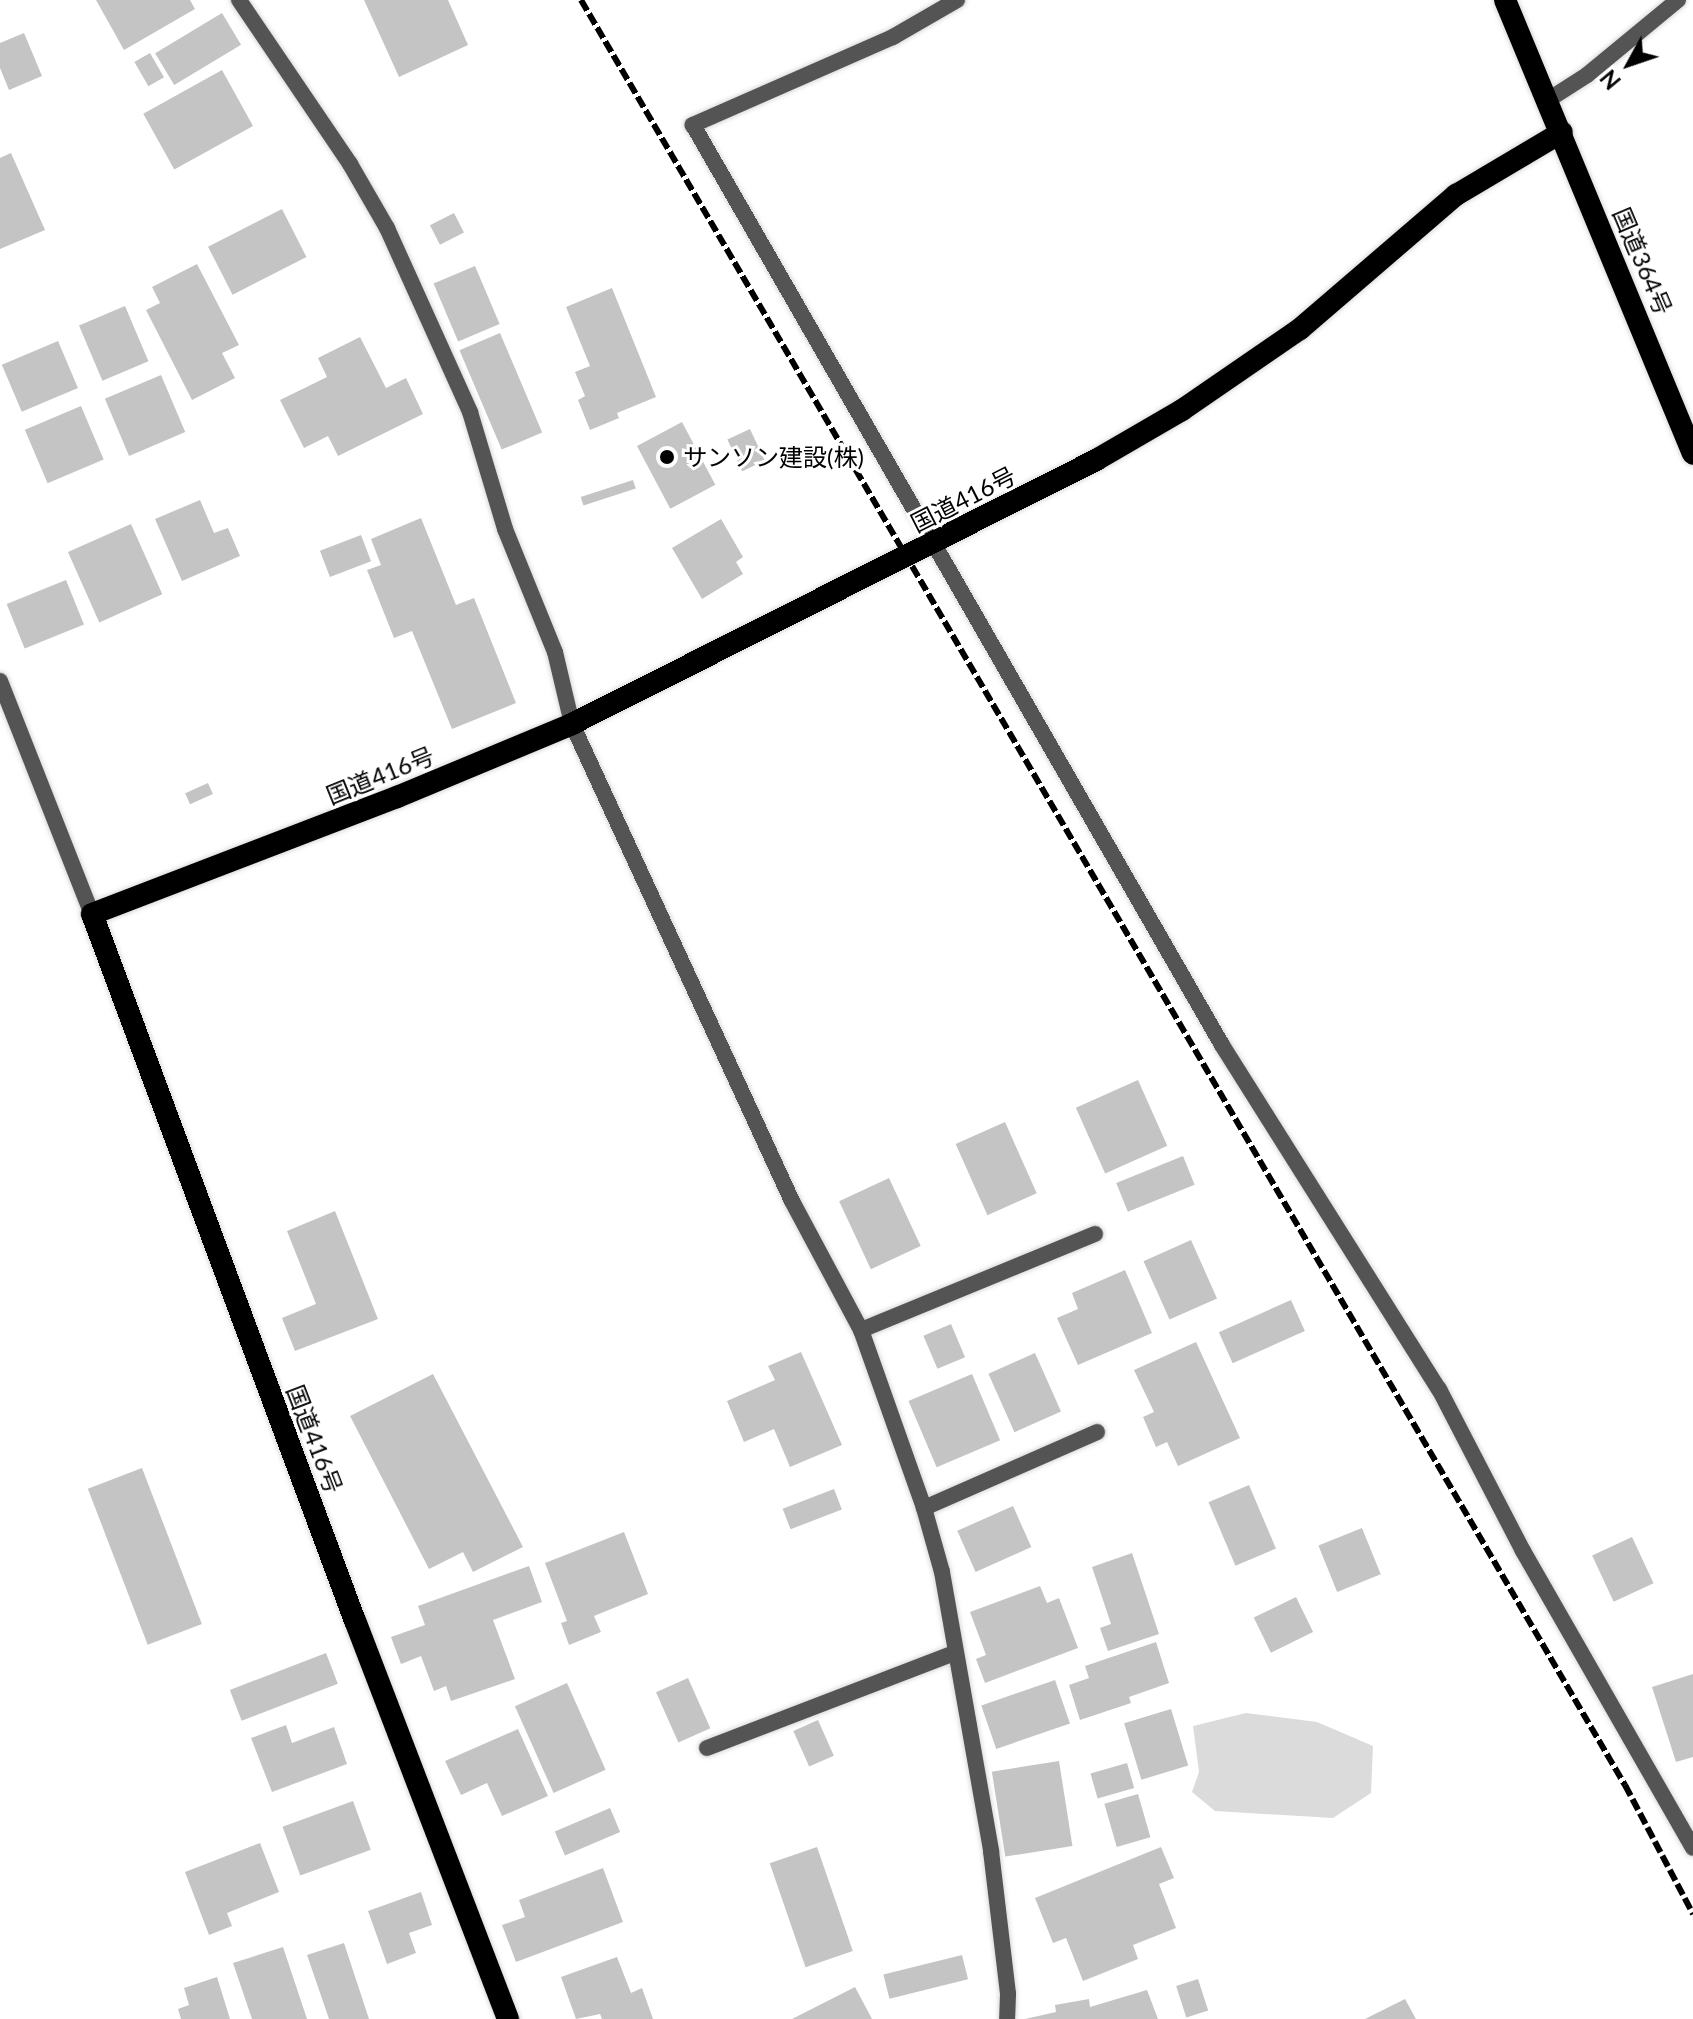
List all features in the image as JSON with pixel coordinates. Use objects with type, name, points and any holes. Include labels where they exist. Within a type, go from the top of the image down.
[{"type":"highway","points":[[1505,0],[1562,132]]},
{"type":"highway","name":"国道416号","points":[[508,2019],[317,1519],[92,914],[397,797],[572,724],[1096,460],[1182,410],[1300,329],[1456,195],[1562,132]]},
{"type":"highway","name":"国道364号","points":[[1562,132],[1693,454]]},
{"type":"street","points":[[239,0],[350,164],[387,228],[470,412],[505,529],[555,652],[572,724],[792,1201],[861,1330],[924,1508],[942,1572],[991,1851],[1008,1994],[1007,2019]]},
{"type":"street","points":[[957,0],[893,37],[693,125],[1222,1045],[1439,1389],[1523,1551],[1693,1848]]},
{"type":"street","points":[[1548,100],[1587,75],[1678,0]]},
{"type":"street","points":[[0,681],[92,914]]},
{"type":"street","points":[[861,1330],[1095,1234]]},
{"type":"street","points":[[924,1508],[1097,1432]]},
{"type":"street","points":[[707,1748],[955,1653]]},
{"type":"shaded area","points":[[1246,1713],[1317,1722],[1373,1746],[1371,1793],[1333,1818],[1215,1811],[1192,1792],[1199,1772],[1193,1726]]},
{"type":"building","points":[[96,0],[190,0],[195,9],[124,50]]},
{"type":"building","points":[[364,0],[448,0],[468,45],[399,77]]},
{"type":"building","points":[[222,13],[241,45],[174,85],[155,53]]},
{"type":"building","points":[[24,33],[42,76],[9,90],[0,68],[0,43]]},
{"type":"building","points":[[150,53],[164,77],[148,86],[134,62]]},
{"type":"building","points":[[222,70],[253,126],[174,170],[143,114]]},
{"type":"building","points":[[11,153],[45,230],[0,249],[0,158]]},
{"type":"building","points":[[282,209],[307,257],[233,295],[208,247]]},
{"type":"building","points":[[454,213],[464,233],[440,245],[430,225]]},
{"type":"building","points":[[197,264],[239,345],[222,353],[235,378],[192,400],[146,310],[160,303],[152,287]]},
{"type":"building","points":[[475,266],[500,324],[458,342],[434,284]]},
{"type":"building","points":[[612,288],[656,397],[617,413],[619,418],[590,430],[578,400],[585,396],[575,372],[590,366],[566,307]]},
{"type":"building","points":[[125,306],[148,361],[102,381],[79,326]]},
{"type":"building","points":[[500,333],[542,432],[502,450],[459,350]]},
{"type":"building","points":[[360,337],[386,388],[406,378],[423,414],[338,456],[328,436],[304,448],[280,400],[327,377],[318,358]]},
{"type":"building","points":[[58,341],[78,388],[22,412],[2,365]]},
{"type":"building","points":[[161,375],[185,432],[129,456],[105,399]]},
{"type":"building","points":[[81,406],[104,459],[48,483],[25,430]]},
{"type":"building","points":[[682,422],[715,485],[670,509],[637,446]]},
{"type":"building","points":[[750,429],[765,461],[742,471],[727,440]]},
{"type":"building","points":[[633,480],[636,489],[583,506],[581,497]]},
{"type":"building","points":[[200,500],[214,533],[228,528],[240,556],[182,581],[155,519]]},
{"type":"building","points":[[421,518],[456,605],[474,598],[516,703],[452,729],[412,631],[394,638],[367,570],[381,565],[371,539]]},
{"type":"building","points":[[721,519],[743,557],[736,562],[743,574],[702,599],[672,548]]},
{"type":"building","points":[[131,524],[162,594],[99,622],[68,552]]},
{"type":"building","points":[[361,535],[371,561],[330,577],[320,551]]},
{"type":"building","points":[[66,580],[84,625],[25,648],[7,604]]},
{"type":"building","points":[[208,783],[213,794],[190,804],[185,793]]},
{"type":"building","points":[[1138,1080],[1167,1146],[1105,1173],[1076,1108]]},
{"type":"building","points":[[1005,1122],[1037,1193],[987,1215],[956,1144]]},
{"type":"building","points":[[1183,1156],[1195,1185],[1128,1212],[1116,1183]]},
{"type":"building","points":[[889,1178],[921,1246],[871,1269],[839,1201]]},
{"type":"building","points":[[335,1211],[378,1319],[295,1351],[282,1318],[316,1304],[287,1231]]},
{"type":"building","points":[[1191,1240],[1217,1298],[1170,1320],[1143,1261]]},
{"type":"building","points":[[1125,1270],[1152,1333],[1078,1365],[1057,1318],[1078,1309],[1072,1293]]},
{"type":"building","points":[[1291,1300],[1305,1331],[1233,1363],[1219,1332]]},
{"type":"building","points":[[951,1324],[965,1357],[937,1369],[923,1336]]},
{"type":"building","points":[[1196,1342],[1240,1438],[1178,1466],[1167,1442],[1156,1447],[1143,1417],[1154,1412],[1134,1370]]},
{"type":"building","points":[[801,1352],[842,1445],[790,1467],[774,1429],[744,1442],[727,1401],[775,1380],[768,1366]]},
{"type":"building","points":[[1035,1353],[1061,1411],[1014,1432],[988,1374]]},
{"type":"building","points":[[433,1374],[523,1547],[473,1572],[463,1552],[429,1569],[350,1416]]},
{"type":"building","points":[[972,1374],[1000,1440],[937,1467],[908,1401]]},
{"type":"building","points":[[142,1468],[202,1624],[148,1645],[88,1489]]},
{"type":"building","points":[[1249,1485],[1276,1549],[1235,1566],[1208,1502]]},
{"type":"building","points":[[834,1489],[842,1510],[791,1529],[783,1509]]},
{"type":"building","points":[[1013,1506],[1031,1547],[976,1572],[957,1531]]},
{"type":"building","points":[[1362,1528],[1381,1574],[1337,1592],[1318,1546]]},
{"type":"building","points":[[624,1532],[648,1594],[594,1616],[601,1632],[569,1645],[561,1623],[567,1621],[545,1563]]},
{"type":"building","points":[[1632,1537],[1654,1583],[1614,1602],[1592,1556]]},
{"type":"building","points":[[1132,1553],[1159,1634],[1108,1651],[1100,1628],[1111,1624],[1092,1567]]},
{"type":"building","points":[[529,1566],[542,1602],[493,1620],[515,1679],[451,1701],[446,1686],[434,1691],[421,1656],[401,1664],[391,1637],[425,1625],[418,1606]]},
{"type":"building","points":[[1040,1586],[1047,1603],[1059,1598],[1078,1648],[985,1683],[976,1659],[986,1655],[970,1612]]},
{"type":"building","points":[[1296,1597],[1313,1632],[1271,1653],[1254,1618]]},
{"type":"building","points":[[1156,1642],[1169,1683],[1129,1697],[1131,1703],[1080,1720],[1069,1685],[1089,1678],[1085,1666]]},
{"type":"building","points":[[326,1653],[338,1684],[242,1721],[230,1690]]},
{"type":"building","points":[[1693,1674],[1693,1757],[1676,1762],[1652,1687]]},
{"type":"building","points":[[688,1678],[710,1728],[678,1742],[656,1692]]},
{"type":"building","points":[[1055,1680],[1070,1723],[996,1749],[981,1705]]},
{"type":"building","points":[[567,1683],[606,1770],[554,1793],[515,1706]]},
{"type":"building","points":[[1171,1709],[1188,1765],[1141,1780],[1124,1723]]},
{"type":"building","points":[[818,1720],[834,1756],[809,1767],[793,1731]]},
{"type":"building","points":[[286,1725],[292,1743],[334,1727],[347,1764],[272,1792],[251,1738]]},
{"type":"building","points":[[518,1729],[548,1796],[502,1816],[487,1783],[461,1795],[445,1761]]},
{"type":"building","points":[[1059,1761],[1072,1846],[1005,1857],[992,1772]]},
{"type":"building","points":[[1127,1763],[1134,1788],[1098,1798],[1090,1773]]},
{"type":"building","points":[[1138,1794],[1150,1837],[1117,1847],[1104,1804]]},
{"type":"building","points":[[353,1801],[371,1850],[300,1876],[283,1827]]},
{"type":"building","points":[[610,1808],[620,1832],[565,1855],[555,1831]]},
{"type":"building","points":[[260,1843],[279,1892],[227,1913],[232,1926],[209,1935],[185,1872]]},
{"type":"building","points":[[817,1847],[853,1951],[806,1967],[770,1863]]},
{"type":"building","points":[[1161,1847],[1174,1878],[1159,1884],[1176,1928],[1133,1945],[1138,1959],[1083,1981],[1066,1938],[1053,1943],[1035,1898]]},
{"type":"building","points":[[603,1868],[623,1922],[516,1962],[502,1925],[525,1917],[519,1900]]},
{"type":"building","points":[[421,1892],[432,1925],[409,1933],[416,1953],[387,1964],[368,1911]]},
{"type":"building","points":[[344,1943],[369,2019],[329,2019],[307,1955]]},
{"type":"building","points":[[283,1947],[307,2019],[252,2019],[233,1963]]},
{"type":"building","points":[[962,1955],[968,1979],[889,1999],[883,1975]]},
{"type":"building","points":[[617,1957],[631,1993],[642,1988],[653,2019],[602,2019],[600,2014],[576,2019],[561,1977]]},
{"type":"building","points":[[217,1977],[230,2019],[181,2019],[178,2009],[189,2005],[184,1988]]},
{"type":"building","points":[[1198,1979],[1208,2010],[1186,2017],[1176,1986]]},
{"type":"building","points":[[855,1987],[872,2019],[792,2019]]},
{"type":"building","points":[[1147,1990],[1158,2019],[1025,2019],[1056,2012],[1055,2005],[1089,1999],[1090,2007]]},
{"type":"building","points":[[1405,1999],[1416,2019],[1365,2019]]},
{"type":"railway","points":[[581,0],[1625,1785],[1693,1914]]},
{"type":"place","name":"サンソン建設(株)","points":[[667,457]]}]
